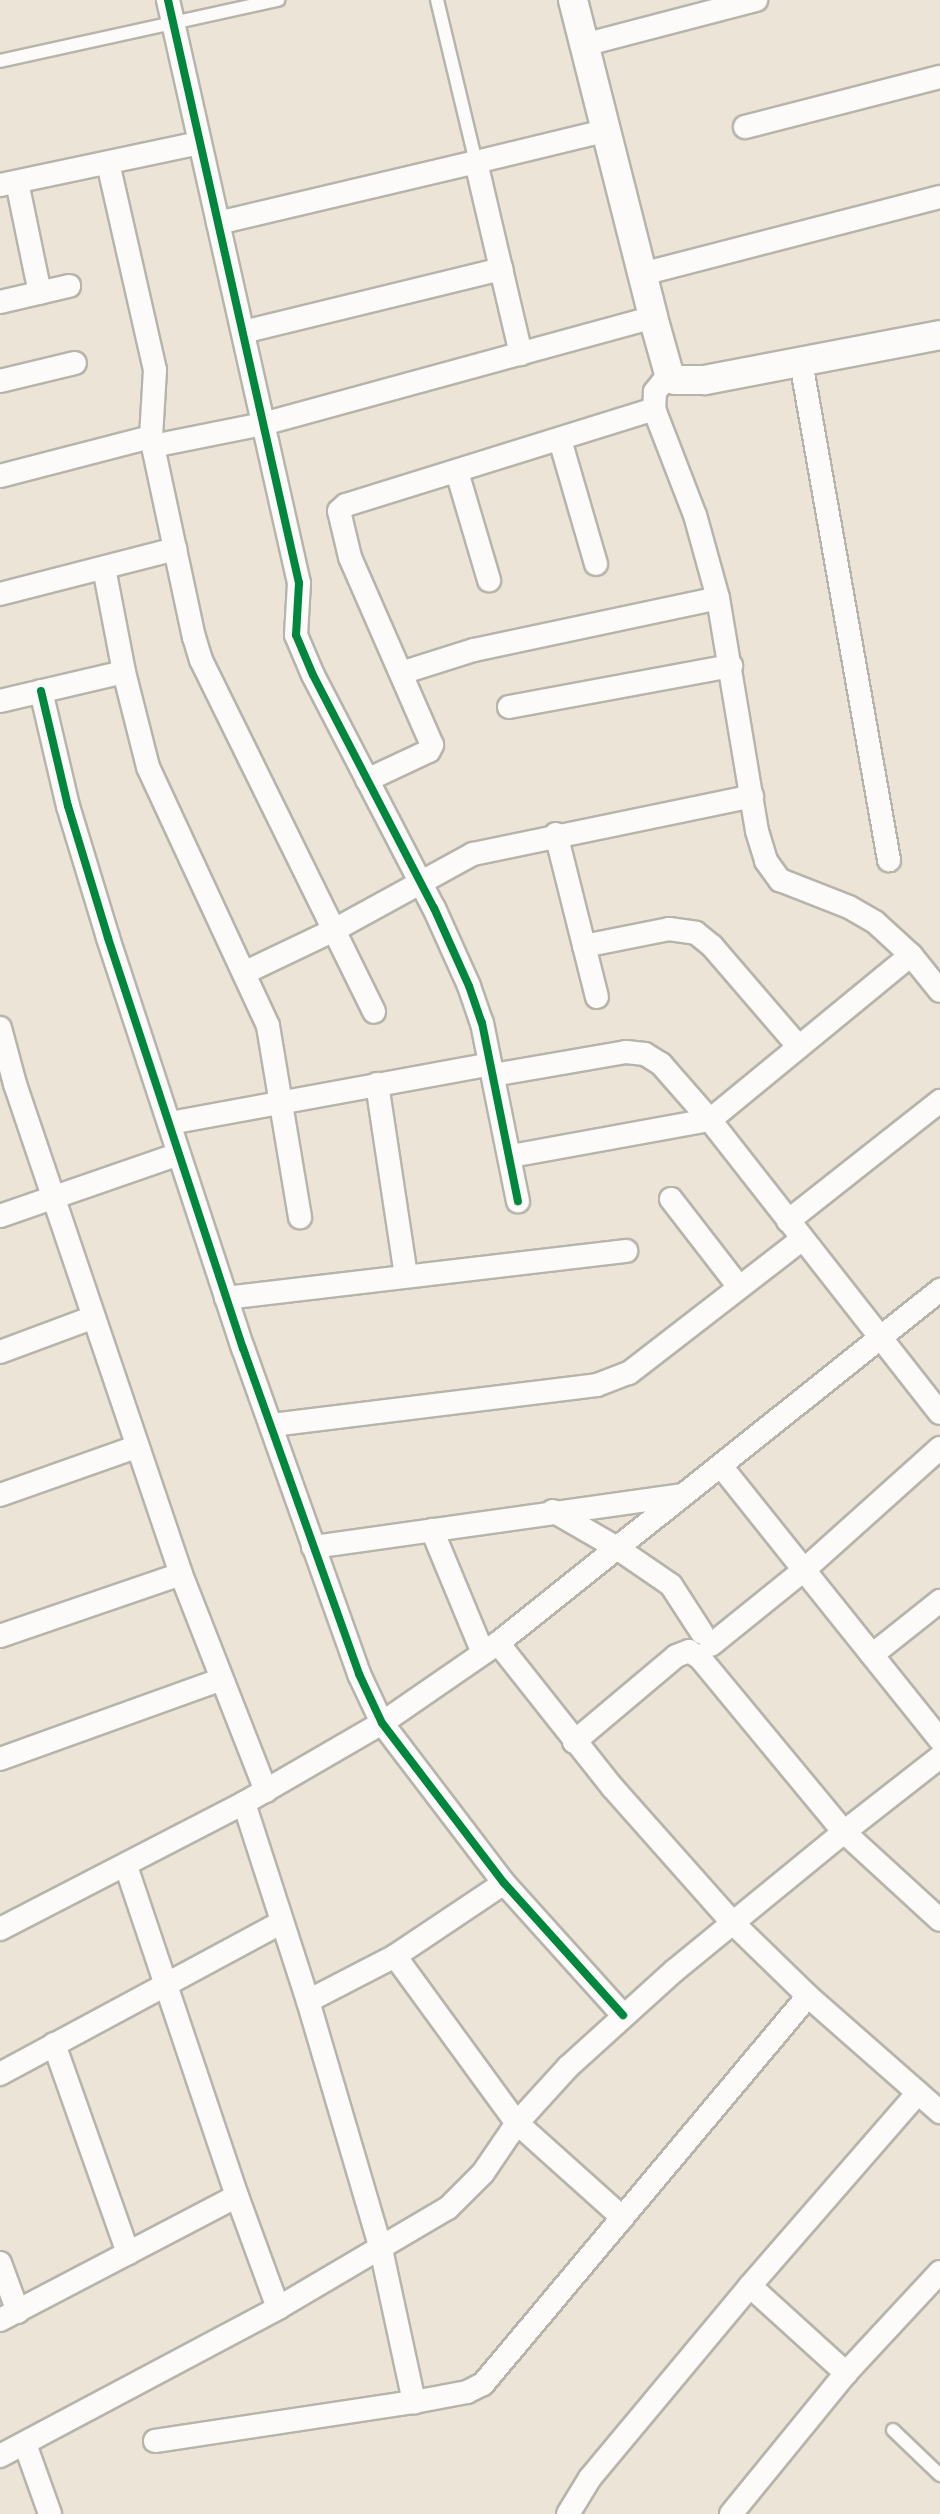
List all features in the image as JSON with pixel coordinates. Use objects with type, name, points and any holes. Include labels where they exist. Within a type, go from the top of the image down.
[{"type":"street","points":[[168,0],[299,583],[296,635],[367,780],[421,883],[469,986],[492,1070],[511,1156],[518,1201]]},
{"type":"street","points":[[573,0],[604,131],[669,374],[684,382],[939,341]]},
{"type":"street","points":[[583,45],[756,0]]},
{"type":"street","points":[[745,127],[940,77]]},
{"type":"street","points":[[218,223],[604,131]]},
{"type":"street","points":[[40,293],[8,184],[199,143]]},
{"type":"street","points":[[476,162],[521,354]]},
{"type":"street","points":[[108,163],[155,370],[152,442],[201,660],[374,1012]]},
{"type":"street","points":[[642,274],[940,197]]},
{"type":"street","points":[[243,332],[501,269]]},
{"type":"street","points":[[0,302],[69,286]]},
{"type":"street","points":[[0,476],[152,442],[263,424],[653,317]]},
{"type":"street","points":[[801,362],[889,860]]},
{"type":"street","points":[[0,381],[75,363]]},
{"type":"street","points":[[669,374],[655,392],[654,409],[695,515],[718,598],[752,796],[766,861],[780,880],[849,907],[875,922],[911,955],[940,991]]},
{"type":"street","points":[[367,780],[429,751],[432,745],[350,557],[339,512],[346,505],[654,409]]},
{"type":"street","points":[[560,440],[596,564]]},
{"type":"street","points":[[457,472],[489,580]]},
{"type":"street","points":[[0,594],[175,549]]},
{"type":"street","points":[[104,568],[124,672],[148,767],[246,972],[268,1026],[300,1217]]},
{"type":"street","points":[[401,673],[485,647],[718,598]]},
{"type":"street","points":[[509,707],[731,666]]},
{"type":"street","points":[[0,700],[124,672]]},
{"type":"street","points":[[41,691],[68,806],[226,1298],[313,1547],[382,1723],[504,1883],[623,2015]]},
{"type":"street","points":[[246,972],[334,930],[473,854],[556,834],[752,796]]},
{"type":"street","points":[[556,834],[597,997]]},
{"type":"street","points":[[584,946],[669,929],[696,933],[712,946],[799,1047]]},
{"type":"street","points":[[511,1156],[710,1120],[911,955]]},
{"type":"street","points":[[0,1028],[8,1087],[53,1196],[181,1574],[220,1680],[266,1791]]},
{"type":"street","points":[[170,1123],[377,1084],[626,1052],[645,1054],[661,1064],[710,1120],[801,1240],[940,1413]]},
{"type":"street","points":[[377,1084],[406,1275]]},
{"type":"street","points":[[788,1221],[940,1101]]},
{"type":"street","points":[[0,1216],[179,1154]]},
{"type":"street","points":[[671,1199],[739,1287]]},
{"type":"street","points":[[272,1425],[597,1385],[629,1373],[801,1240]]},
{"type":"street","points":[[226,1298],[406,1275],[626,1251]]},
{"type":"street","points":[[0,1929],[126,1866],[244,1803],[382,1723],[490,1648],[940,1290]]},
{"type":"street","points":[[0,1352],[94,1317]]},
{"type":"street","points":[[0,1495],[138,1446]]},
{"type":"street","points":[[553,1511],[617,1548],[671,1585],[706,1639],[804,1570],[940,1448]]},
{"type":"street","points":[[721,1466],[940,1740]]},
{"type":"street","points":[[313,1547],[553,1511],[683,1495]]},
{"type":"street","points":[[432,1530],[490,1648],[732,1922],[808,1996],[940,2112]]},
{"type":"street","points":[[0,1636],[181,1574]]},
{"type":"street","points":[[872,1655],[940,1600]]},
{"type":"street","points":[[574,1742],[676,1656],[689,1651],[700,1658],[844,1832],[940,1920]]},
{"type":"street","points":[[0,1759],[220,1680]]},
{"type":"street","points":[[0,2457],[278,2308],[381,2249],[463,2196],[517,2123],[623,2015],[732,1922],[940,1757]]},
{"type":"street","points":[[244,1803],[308,2001],[381,2249],[414,2402]]},
{"type":"street","points":[[126,1866],[237,2196],[278,2308]]},
{"type":"street","points":[[308,2001],[395,1956],[504,1883]]},
{"type":"street","points":[[0,2074],[281,1923]]},
{"type":"street","points":[[395,1956],[517,2123],[623,2218]]},
{"type":"street","points":[[155,2441],[414,2402],[467,2392],[483,2384],[808,1996]]},
{"type":"street","points":[[54,2044],[129,2253]]},
{"type":"street","points":[[568,2514],[590,2478],[750,2286],[918,2093]]},
{"type":"street","points":[[0,2264],[9,2316],[237,2196]]},
{"type":"street","points":[[731,2514],[846,2373],[940,2272]]},
{"type":"street","points":[[750,2286],[846,2373]]},
{"type":"street","points":[[25,2444],[50,2514]]},
{"type":"lane","points":[[0,61],[278,0]]},
{"type":"lane","points":[[437,0],[476,162]]},
{"type":"lane","points":[[893,2430],[940,2475]]},
{"type":"cycle path","points":[[168,0],[299,583],[296,635],[313,675],[434,908],[469,986],[482,1023],[518,1201]]},
{"type":"cycle path","points":[[41,691],[68,806],[108,938],[243,1348],[359,1674],[382,1723],[504,1883],[623,2015]]}]
